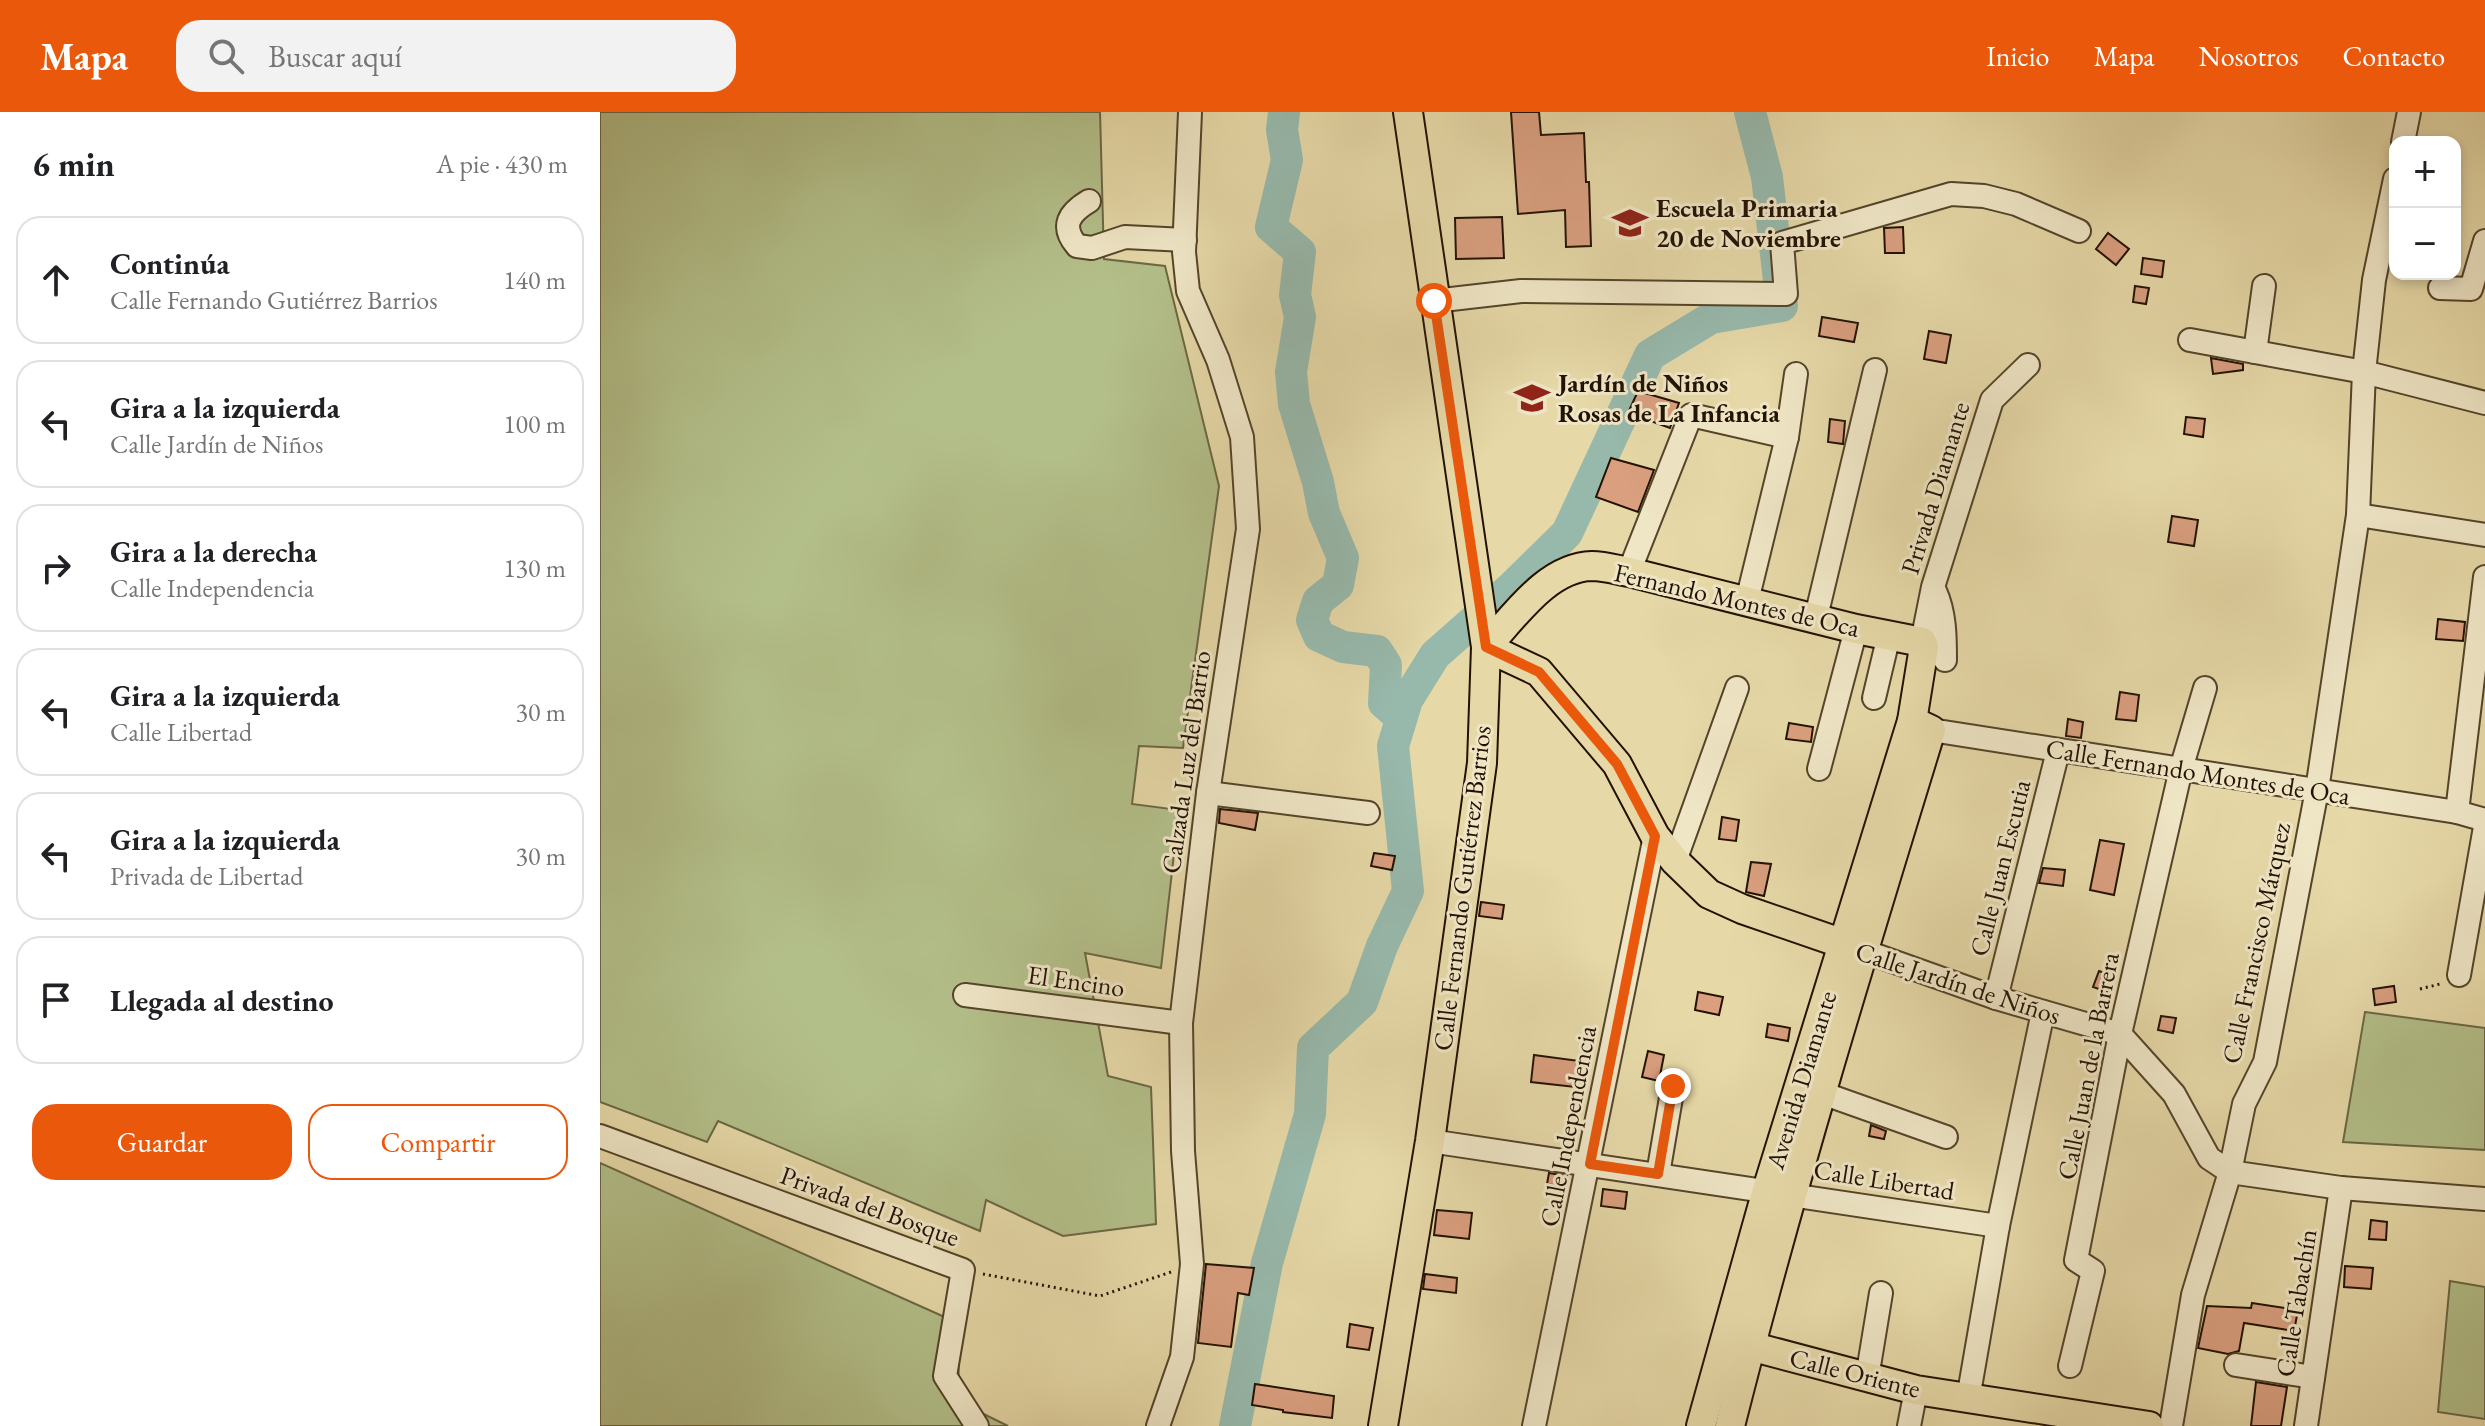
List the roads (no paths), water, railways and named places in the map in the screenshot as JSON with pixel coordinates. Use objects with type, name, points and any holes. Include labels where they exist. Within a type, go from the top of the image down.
[{"type":"main road","name":"Calle Fernando Gutiérrez Barrios","points":[[1383,1426],[1430,1141],[1482,763],[1486,647],[1408,112]]},
{"type":"main road","name":"Fernando Montes de Oca","points":[[1486,647],[1538,591],[1575,569],[1592,566],[1629,572],[1856,629],[1922,642]]},
{"type":"main road","name":"Avenida Diamante","points":[[1701,1426],[1780,1192],[1922,726],[1922,642]]},
{"type":"main road","name":"Calle Jardín de Niños","points":[[1486,647],[1539,672],[1617,764],[1655,836],[1709,894],[1742,909],[1853,947]]},
{"type":"main road","name":"Avenida Diamante","points":[[1730,1426],[1750,1346],[1780,1192],[1822,1093],[1853,947]]},
{"type":"main road","name":"Calle Oriente","points":[[1750,1346],[1916,1390],[2149,1426]]},
{"type":"street","name":"Calzada Luz del Barrio","points":[[1158,1426],[1182,1357],[1192,1264],[1183,1151],[1181,1023],[1208,793],[1248,529],[1242,437],[1218,360],[1188,291],[1185,240],[1190,112]]},
{"type":"street","points":[[2404,136],[2409,112]]},
{"type":"street","points":[[1434,301],[1521,291],[1786,294],[1782,243],[1951,194],[1984,196],[2016,204],[2079,231]]},
{"type":"street","points":[[1089,201],[1075,209],[1068,223],[1069,237],[1077,246],[1092,248],[1125,237],[1185,240]]},
{"type":"street","name":"Calle Francisco Márquez","points":[[2171,1426],[2193,1295],[2230,1172],[2244,1104],[2265,1062],[2317,790],[2358,515],[2364,372],[2374,280],[2389,208]]},
{"type":"street","points":[[2440,288],[2471,289],[2485,241]]},
{"type":"street","points":[[2255,352],[2264,286]]},
{"type":"street","points":[[2190,340],[2364,372],[2485,403]]},
{"type":"street","name":"Privada Diamante","points":[[1922,642],[1933,587],[1992,400],[2028,365]]},
{"type":"street","points":[[1816,617],[1875,370]]},
{"type":"street","points":[[1747,601],[1787,437],[1796,374]]},
{"type":"street","points":[[1629,572],[1691,415],[1787,437]]},
{"type":"street","points":[[2358,515],[2485,535]]},
{"type":"street","points":[[2457,812],[2485,577]]},
{"type":"street","points":[[1933,587],[1940,602],[1945,660]]},
{"type":"street","points":[[1819,769],[1856,629]]},
{"type":"street","points":[[1874,698],[1889,635]]},
{"type":"street","points":[[1675,861],[1737,688]]},
{"type":"street","name":"Calle Juan de la Barrera","points":[[2070,1366],[2093,1271],[2076,1260],[2120,1034],[2181,769],[2205,688]]},
{"type":"street","name":"Calle Fernando Montes de Oca","points":[[1922,726],[2058,751],[2457,812],[2485,820]]},
{"type":"street","name":"Calle Juan Escutia","points":[[1996,998],[2058,751]]},
{"type":"street","points":[[1208,793],[1368,813]]},
{"type":"street","points":[[2459,975],[2485,827]]},
{"type":"street","name":"Calle Independencia","points":[[1534,1426],[1655,836]]},
{"type":"street","name":"Calle Jardín de Niños","points":[[1853,947],[1996,998],[2120,1034]]},
{"type":"street","name":"El Encino","points":[[965,995],[1181,1023]]},
{"type":"street","points":[[1968,1399],[1998,1226],[2043,1012]]},
{"type":"street","points":[[2120,1034],[2174,1094],[2209,1158],[2230,1172],[2341,1188],[2485,1199]]},
{"type":"street","points":[[1658,1174],[1673,1086]]},
{"type":"street","points":[[1822,1093],[1946,1137]]},
{"type":"street","name":"Privada del Bosque","points":[[600,1136],[963,1270],[945,1376],[977,1426]]},
{"type":"street","name":"Calle Libertad","points":[[1430,1141],[1998,1226]]},
{"type":"street","name":"Calle Tabachín","points":[[2306,1426],[2341,1188]]},
{"type":"street","points":[[1867,1378],[1881,1293]]},
{"type":"street","points":[[2236,1365],[2313,1377]]},
{"type":"street","points":[[1909,1426],[1916,1390]]},
{"type":"waterway","points":[[1284,112],[1282,130],[1287,160],[1271,227],[1300,252],[1295,295],[1300,317],[1291,372],[1294,404],[1318,482],[1324,513],[1343,558],[1338,585],[1318,601],[1312,620],[1319,636],[1343,647],[1377,651],[1386,665],[1384,703],[1401,718]]},
{"type":"waterway","points":[[1235,1426],[1267,1263],[1310,1114],[1313,1048],[1362,1002],[1382,946],[1408,891],[1393,746],[1407,700],[1435,655],[1567,533],[1650,355],[1711,318],[1782,306],[1767,177],[1750,112]]},
{"type":"place","name":"Escuela Primaria 20 de Noviembre","points":[[1630,223]]},
{"type":"place","name":"Jardín de Niños Rosas de La Infancia","points":[[1532,398]]}]
